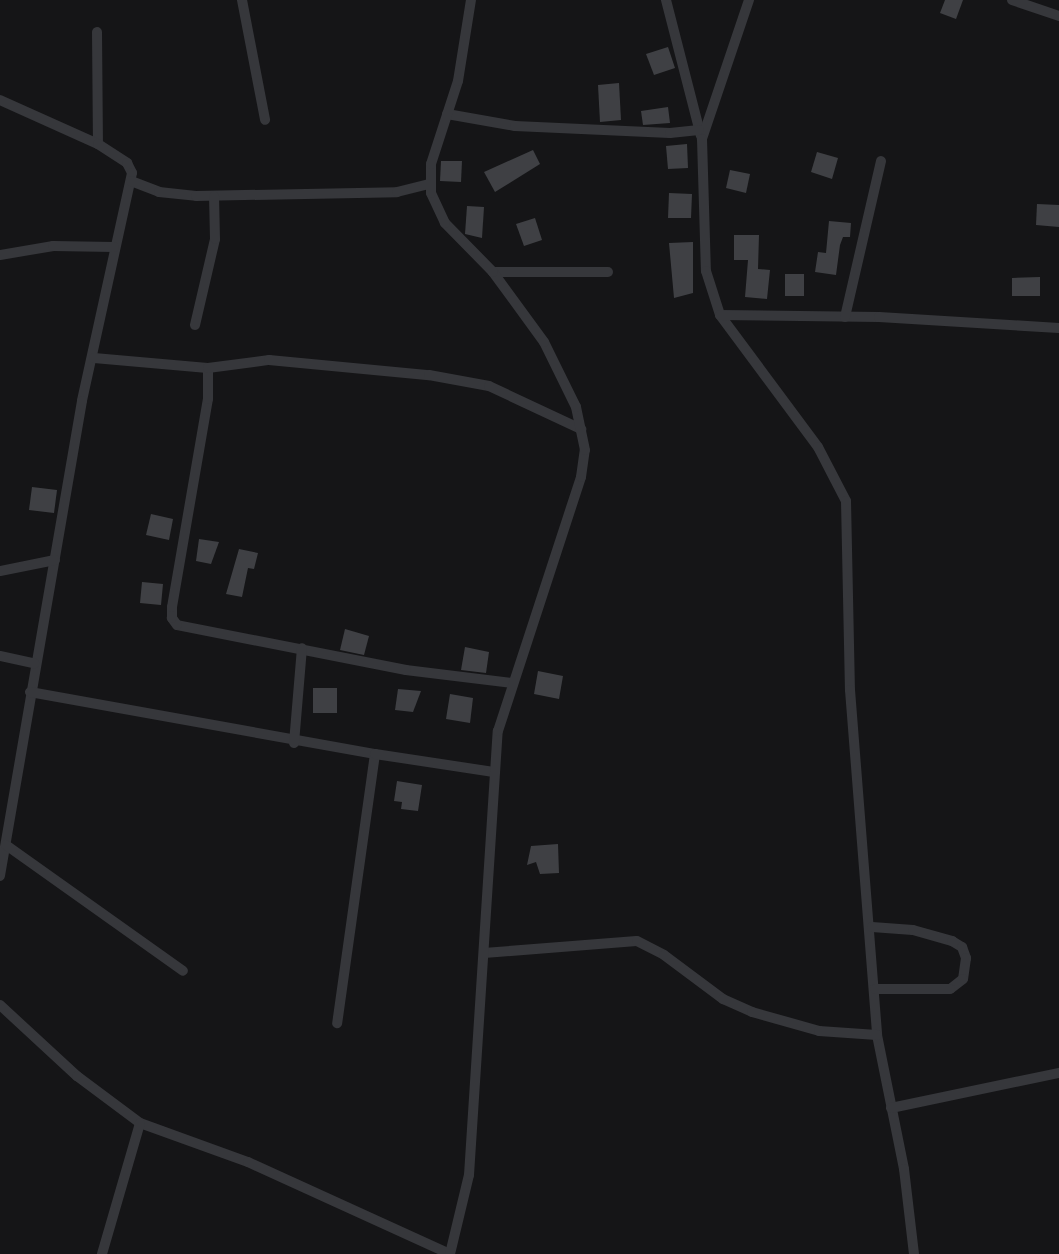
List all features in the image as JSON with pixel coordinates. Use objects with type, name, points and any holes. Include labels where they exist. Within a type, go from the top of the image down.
[{"type":"street","points":[[242,0],[264,120]]},
{"type":"street","points":[[1,1009],[71,1071],[140,1123],[265,1169],[450,1254],[469,1175],[498,731],[512,683],[581,477],[582,429],[544,342],[493,272],[445,223],[429,184],[447,114],[458,81],[471,0]]},
{"type":"street","points":[[666,0],[701,135],[706,271],[720,316],[818,447],[846,501],[850,690],[872,927],[877,1035],[891,1108],[914,1254]]},
{"type":"street","points":[[701,135],[749,0]]},
{"type":"street","points":[[1012,0],[1059,16]]},
{"type":"street","points":[[97,32],[98,144]]},
{"type":"street","points":[[0,100],[98,144],[127,163],[132,181],[114,246],[94,358],[82,401],[55,560],[34,663],[0,876]]},
{"type":"street","points":[[447,114],[515,126],[701,135]]},
{"type":"street","points":[[846,316],[881,162]]},
{"type":"street","points":[[132,181],[168,194],[214,196],[397,192],[429,184]]},
{"type":"street","points":[[195,325],[215,238],[214,196]]},
{"type":"street","points":[[0,255],[53,246],[114,246]]},
{"type":"street","points":[[493,272],[608,272]]},
{"type":"street","points":[[720,316],[846,316],[1059,328]]},
{"type":"street","points":[[94,358],[208,368],[269,360],[454,379],[489,386],[582,429]]},
{"type":"street","points":[[208,368],[208,399],[172,618],[192,630],[302,648],[406,670],[512,683]]},
{"type":"street","points":[[0,571],[55,560]]},
{"type":"street","points":[[294,743],[302,648]]},
{"type":"street","points":[[0,656],[34,663]]},
{"type":"street","points":[[30,692],[294,743],[494,772]]},
{"type":"street","points":[[337,1022],[375,754]]},
{"type":"street","points":[[6,845],[182,971]]},
{"type":"street","points":[[872,927],[912,930],[952,941],[962,947],[966,958],[963,979],[950,990],[875,989]]},
{"type":"street","points":[[484,952],[636,941],[664,955],[723,999],[752,1012],[819,1031],[877,1035]]},
{"type":"street","points":[[891,1108],[1059,1073]]},
{"type":"street","points":[[102,1254],[140,1123]]},
{"type":"building","points":[[945,0],[963,0],[956,19],[940,13]]},
{"type":"building","points":[[668,47],[675,68],[654,75],[646,54]]},
{"type":"building","points":[[619,83],[621,120],[600,122],[598,85]]},
{"type":"building","points":[[668,107],[670,123],[643,125],[641,111]]},
{"type":"building","points":[[687,144],[688,168],[668,169],[666,146]]},
{"type":"building","points":[[533,150],[540,164],[495,192],[484,172]]},
{"type":"building","points":[[817,152],[838,158],[832,179],[811,172]]},
{"type":"building","points":[[441,161],[462,161],[461,182],[440,181]]},
{"type":"building","points":[[730,170],[750,174],[746,193],[726,188]]},
{"type":"building","points":[[669,193],[692,194],[691,218],[668,218]]},
{"type":"building","points":[[1037,204],[1059,205],[1059,227],[1036,225]]},
{"type":"building","points":[[467,206],[484,207],[482,238],[465,234]]},
{"type":"building","points":[[535,218],[542,240],[524,246],[516,224]]},
{"type":"building","points":[[829,221],[851,223],[850,237],[843,237],[840,245],[836,275],[815,272],[818,252],[826,253]]},
{"type":"building","points":[[734,235],[759,235],[758,269],[770,270],[767,299],[745,297],[748,260],[734,260]]},
{"type":"building","points":[[693,242],[693,293],[674,298],[669,243]]},
{"type":"building","points":[[785,274],[804,274],[804,296],[785,296]]},
{"type":"building","points":[[1040,277],[1040,296],[1012,296],[1012,278]]},
{"type":"building","points":[[32,487],[57,490],[54,513],[29,510]]},
{"type":"building","points":[[151,514],[173,519],[169,540],[146,535]]},
{"type":"building","points":[[199,539],[219,542],[211,564],[196,561]]},
{"type":"building","points":[[239,549],[258,553],[254,569],[248,568],[242,597],[226,594]]},
{"type":"building","points":[[142,582],[163,584],[161,605],[140,603]]},
{"type":"building","points":[[345,629],[369,636],[364,655],[340,650]]},
{"type":"building","points":[[465,647],[489,652],[486,673],[461,670]]},
{"type":"building","points":[[538,671],[563,676],[559,699],[534,694]]},
{"type":"building","points":[[313,688],[337,688],[337,713],[313,713]]},
{"type":"building","points":[[398,689],[421,691],[413,712],[395,710]]},
{"type":"building","points":[[450,694],[473,698],[470,723],[446,719]]},
{"type":"building","points":[[397,781],[422,785],[418,811],[401,809],[402,802],[394,801]]},
{"type":"building","points":[[558,844],[559,873],[540,874],[536,862],[527,865],[531,846]]}]
